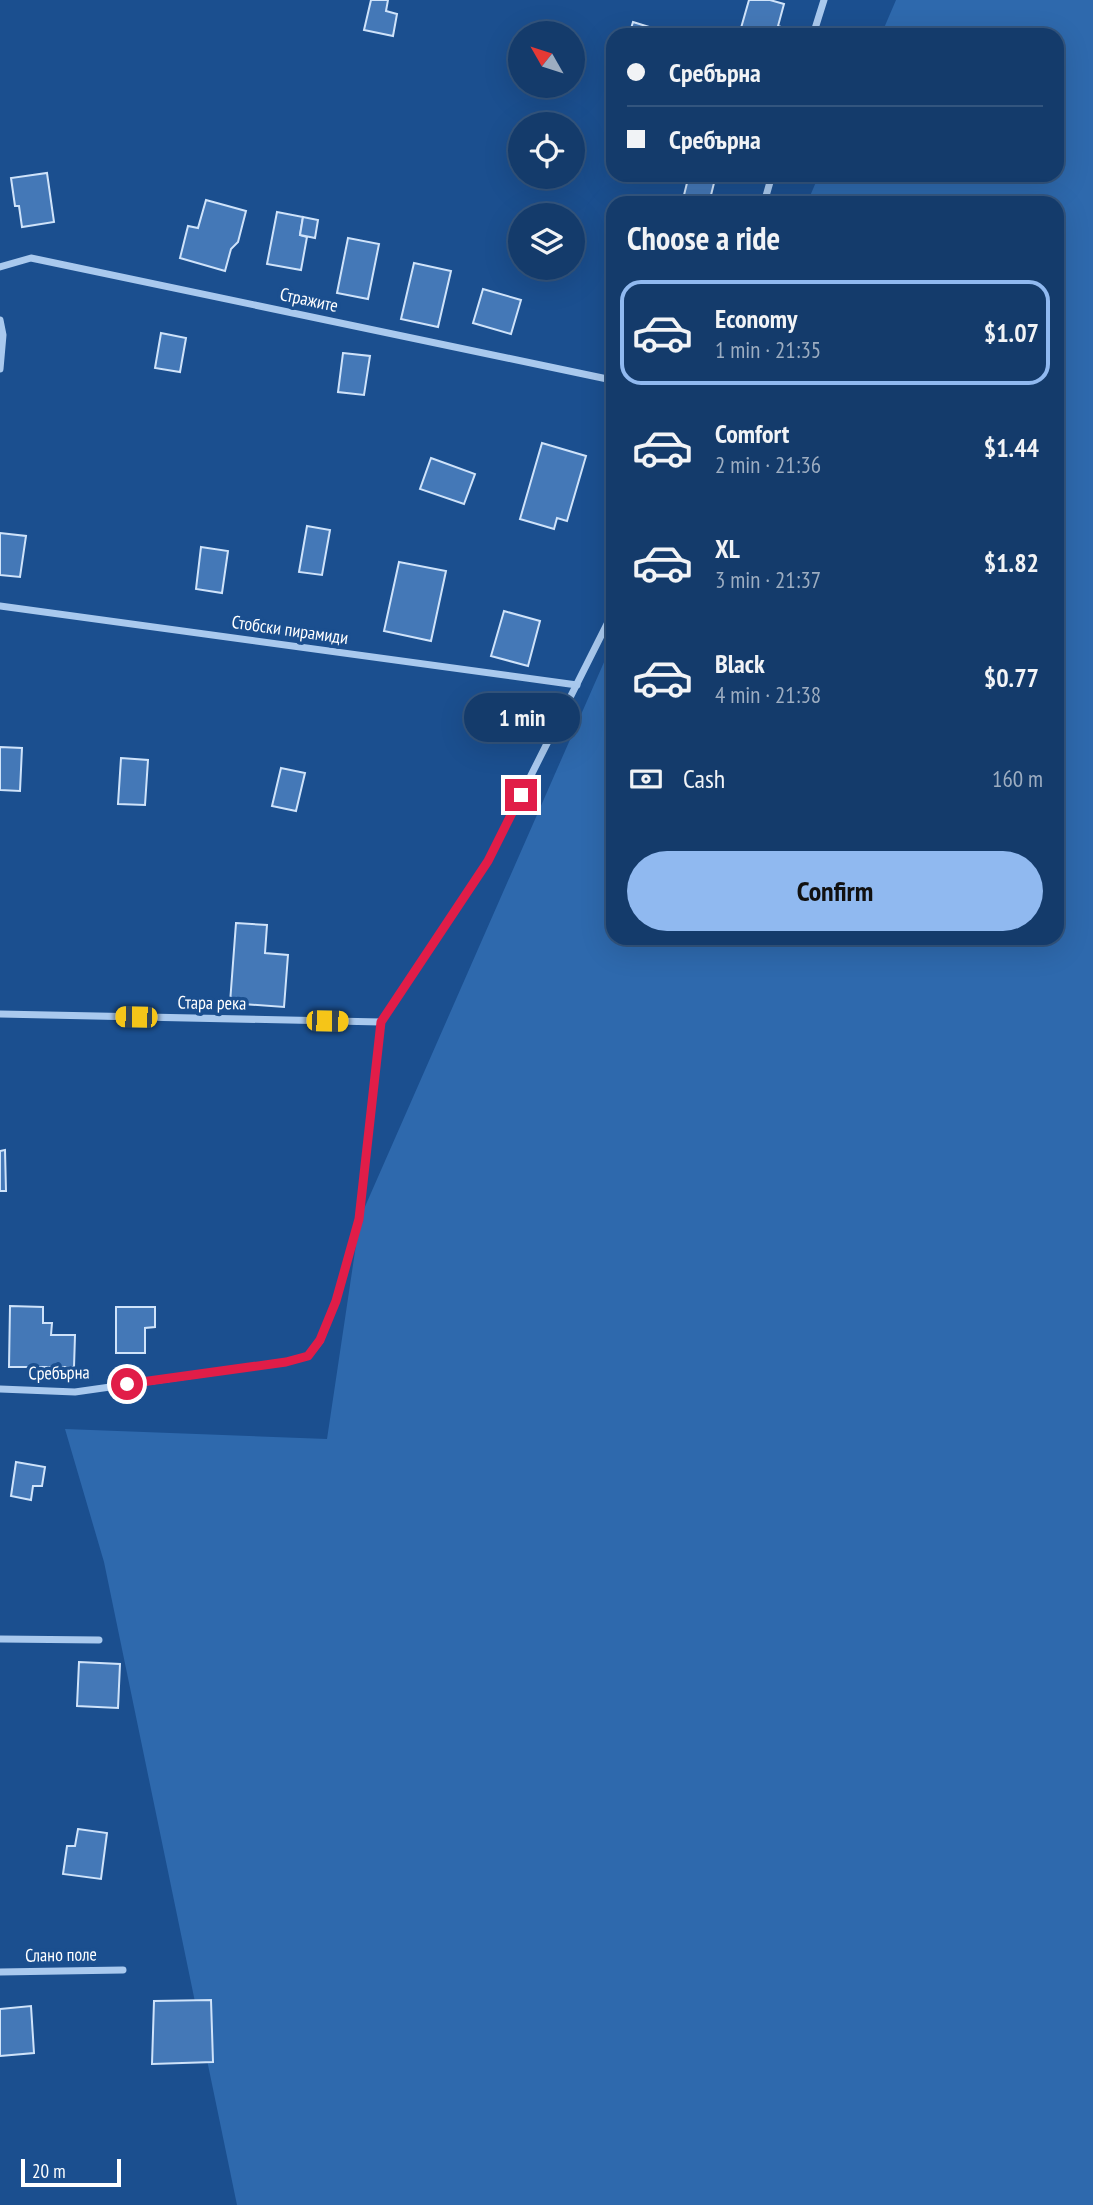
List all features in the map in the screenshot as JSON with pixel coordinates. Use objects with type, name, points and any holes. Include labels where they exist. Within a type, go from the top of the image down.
[{"type":"street","points":[[815,28],[824,0]]},
{"type":"street","name":"Стражите","points":[[0,267],[31,258],[606,379]]},
{"type":"street","points":[[0,320],[3,335],[0,369]]},
{"type":"street","name":"Стобски пирамиди","points":[[0,606],[577,685]]},
{"type":"street","name":"Сребърна","points":[[0,1389],[75,1392],[286,1362],[308,1356],[320,1340],[336,1301],[359,1219],[381,1022],[488,861],[606,626]]},
{"type":"street","name":"Стара река","points":[[0,1014],[381,1022]]},
{"type":"street","points":[[0,1639],[99,1640]]},
{"type":"street","name":"Слано поле","points":[[0,1972],[123,1970]]},
{"type":"shaded area","points":[[896,0],[1093,0],[1093,2205],[237,2205],[104,1562],[65,1429],[327,1439],[360,1218],[606,658],[606,945],[1064,945],[1064,196],[810,196],[816,182],[1064,182],[1064,28],[884,28]]},
{"type":"building","points":[[371,0],[388,0],[386,11],[397,14],[393,36],[364,30]]},
{"type":"building","points":[[749,0],[770,0],[784,4],[778,26],[784,28],[741,28]]},
{"type":"building","points":[[633,22],[652,28],[631,28]]},
{"type":"building","points":[[47,173],[54,222],[22,227],[19,206],[15,206],[11,178]]},
{"type":"building","points":[[687,182],[714,182],[711,196],[684,196]]},
{"type":"building","points":[[206,200],[246,211],[238,242],[231,249],[225,271],[180,258],[188,226],[198,228]]},
{"type":"building","points":[[277,212],[303,217],[300,235],[307,237],[301,270],[267,264]]},
{"type":"building","points":[[303,217],[318,220],[315,238],[300,235]]},
{"type":"building","points":[[348,238],[379,244],[368,299],[337,293]]},
{"type":"building","points":[[414,263],[451,271],[438,327],[401,319]]},
{"type":"building","points":[[483,289],[521,300],[511,334],[473,323]]},
{"type":"building","points":[[161,333],[186,338],[180,372],[155,368]]},
{"type":"building","points":[[343,353],[370,356],[364,395],[338,392]]},
{"type":"building","points":[[542,443],[586,456],[567,521],[557,518],[554,529],[520,519]]},
{"type":"building","points":[[431,458],[475,474],[464,504],[420,489]]},
{"type":"building","points":[[307,526],[330,530],[322,575],[299,572]]},
{"type":"building","points":[[0,533],[26,536],[20,577],[0,575]]},
{"type":"building","points":[[201,547],[228,551],[222,593],[196,589]]},
{"type":"building","points":[[399,562],[446,571],[431,641],[384,631]]},
{"type":"building","points":[[504,611],[540,621],[528,666],[491,656]]},
{"type":"building","points":[[0,747],[22,748],[20,791],[0,790]]},
{"type":"building","points":[[121,758],[148,760],[145,805],[118,804]]},
{"type":"building","points":[[281,768],[305,773],[296,811],[272,806]]},
{"type":"building","points":[[236,923],[267,925],[265,953],[288,955],[284,1007],[230,1003]]},
{"type":"building","points":[[5,1150],[6,1191],[0,1191],[0,1151]]},
{"type":"building","points":[[10,1306],[43,1307],[43,1323],[52,1323],[51,1335],[75,1335],[74,1367],[9,1367]]},
{"type":"building","points":[[116,1307],[155,1307],[155,1327],[145,1328],[145,1353],[116,1353]]},
{"type":"building","points":[[16,1462],[45,1467],[42,1486],[33,1486],[31,1500],[11,1496]]},
{"type":"building","points":[[79,1662],[120,1664],[118,1708],[77,1706]]},
{"type":"building","points":[[78,1829],[107,1833],[101,1879],[63,1874],[67,1846],[75,1846]]},
{"type":"building","points":[[211,2000],[213,2062],[152,2064],[154,2001]]},
{"type":"building","points":[[31,2006],[34,2053],[0,2056],[0,2009]]},
{"type":"route","points":[[127,1384],[286,1362],[308,1356],[320,1340],[336,1301],[359,1219],[381,1022],[488,861],[521,795]]}]
